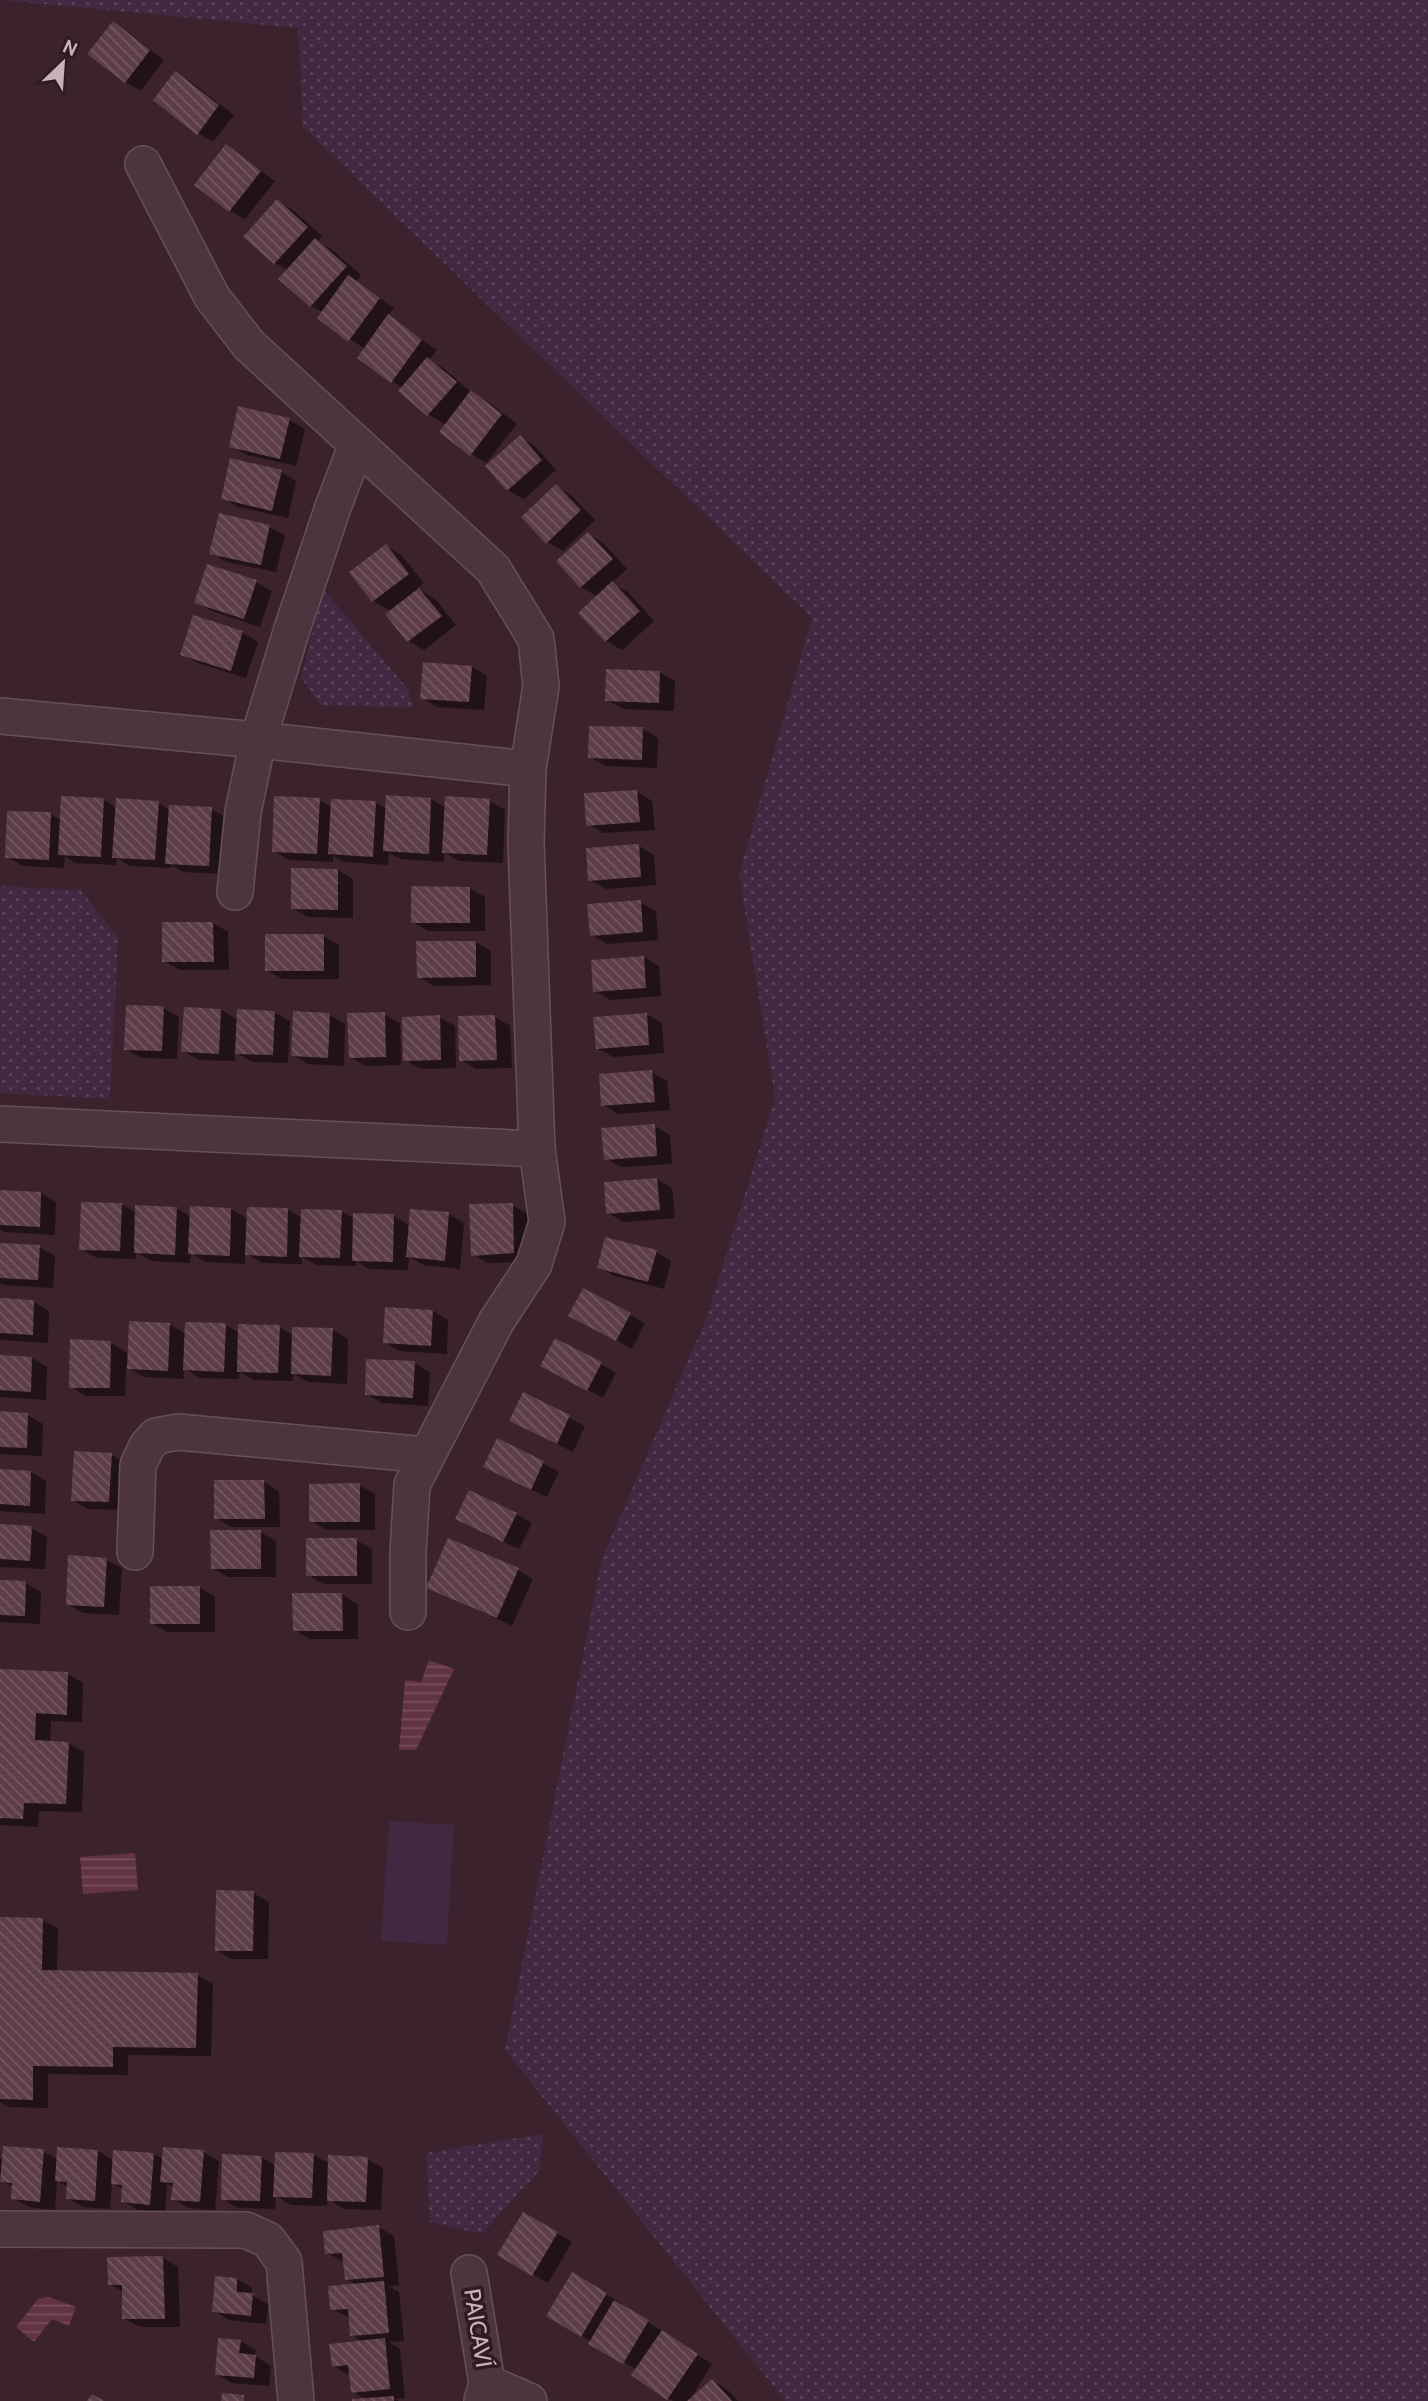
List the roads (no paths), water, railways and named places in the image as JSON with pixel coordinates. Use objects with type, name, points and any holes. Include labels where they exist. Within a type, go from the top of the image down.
[{"type":"street","points":[[143,164],[212,297],[249,345],[493,569],[536,639],[541,685],[528,769],[527,918],[537,1149],[547,1222],[534,1264],[496,1322],[412,1485],[408,1612]]},
{"type":"street","points":[[235,892],[243,812],[258,740],[292,629],[357,444]]},
{"type":"street","points":[[0,716],[528,769]]},
{"type":"street","points":[[0,1124],[537,1149]]},
{"type":"street","points":[[135,1552],[138,1465],[147,1446],[156,1436],[178,1432],[427,1455]]},
{"type":"street","points":[[0,2229],[246,2230],[268,2240],[284,2262],[296,2401]]},
{"type":"street","name":"PAICAVÍ","points":[[469,2273],[484,2392],[529,2401]]}]
